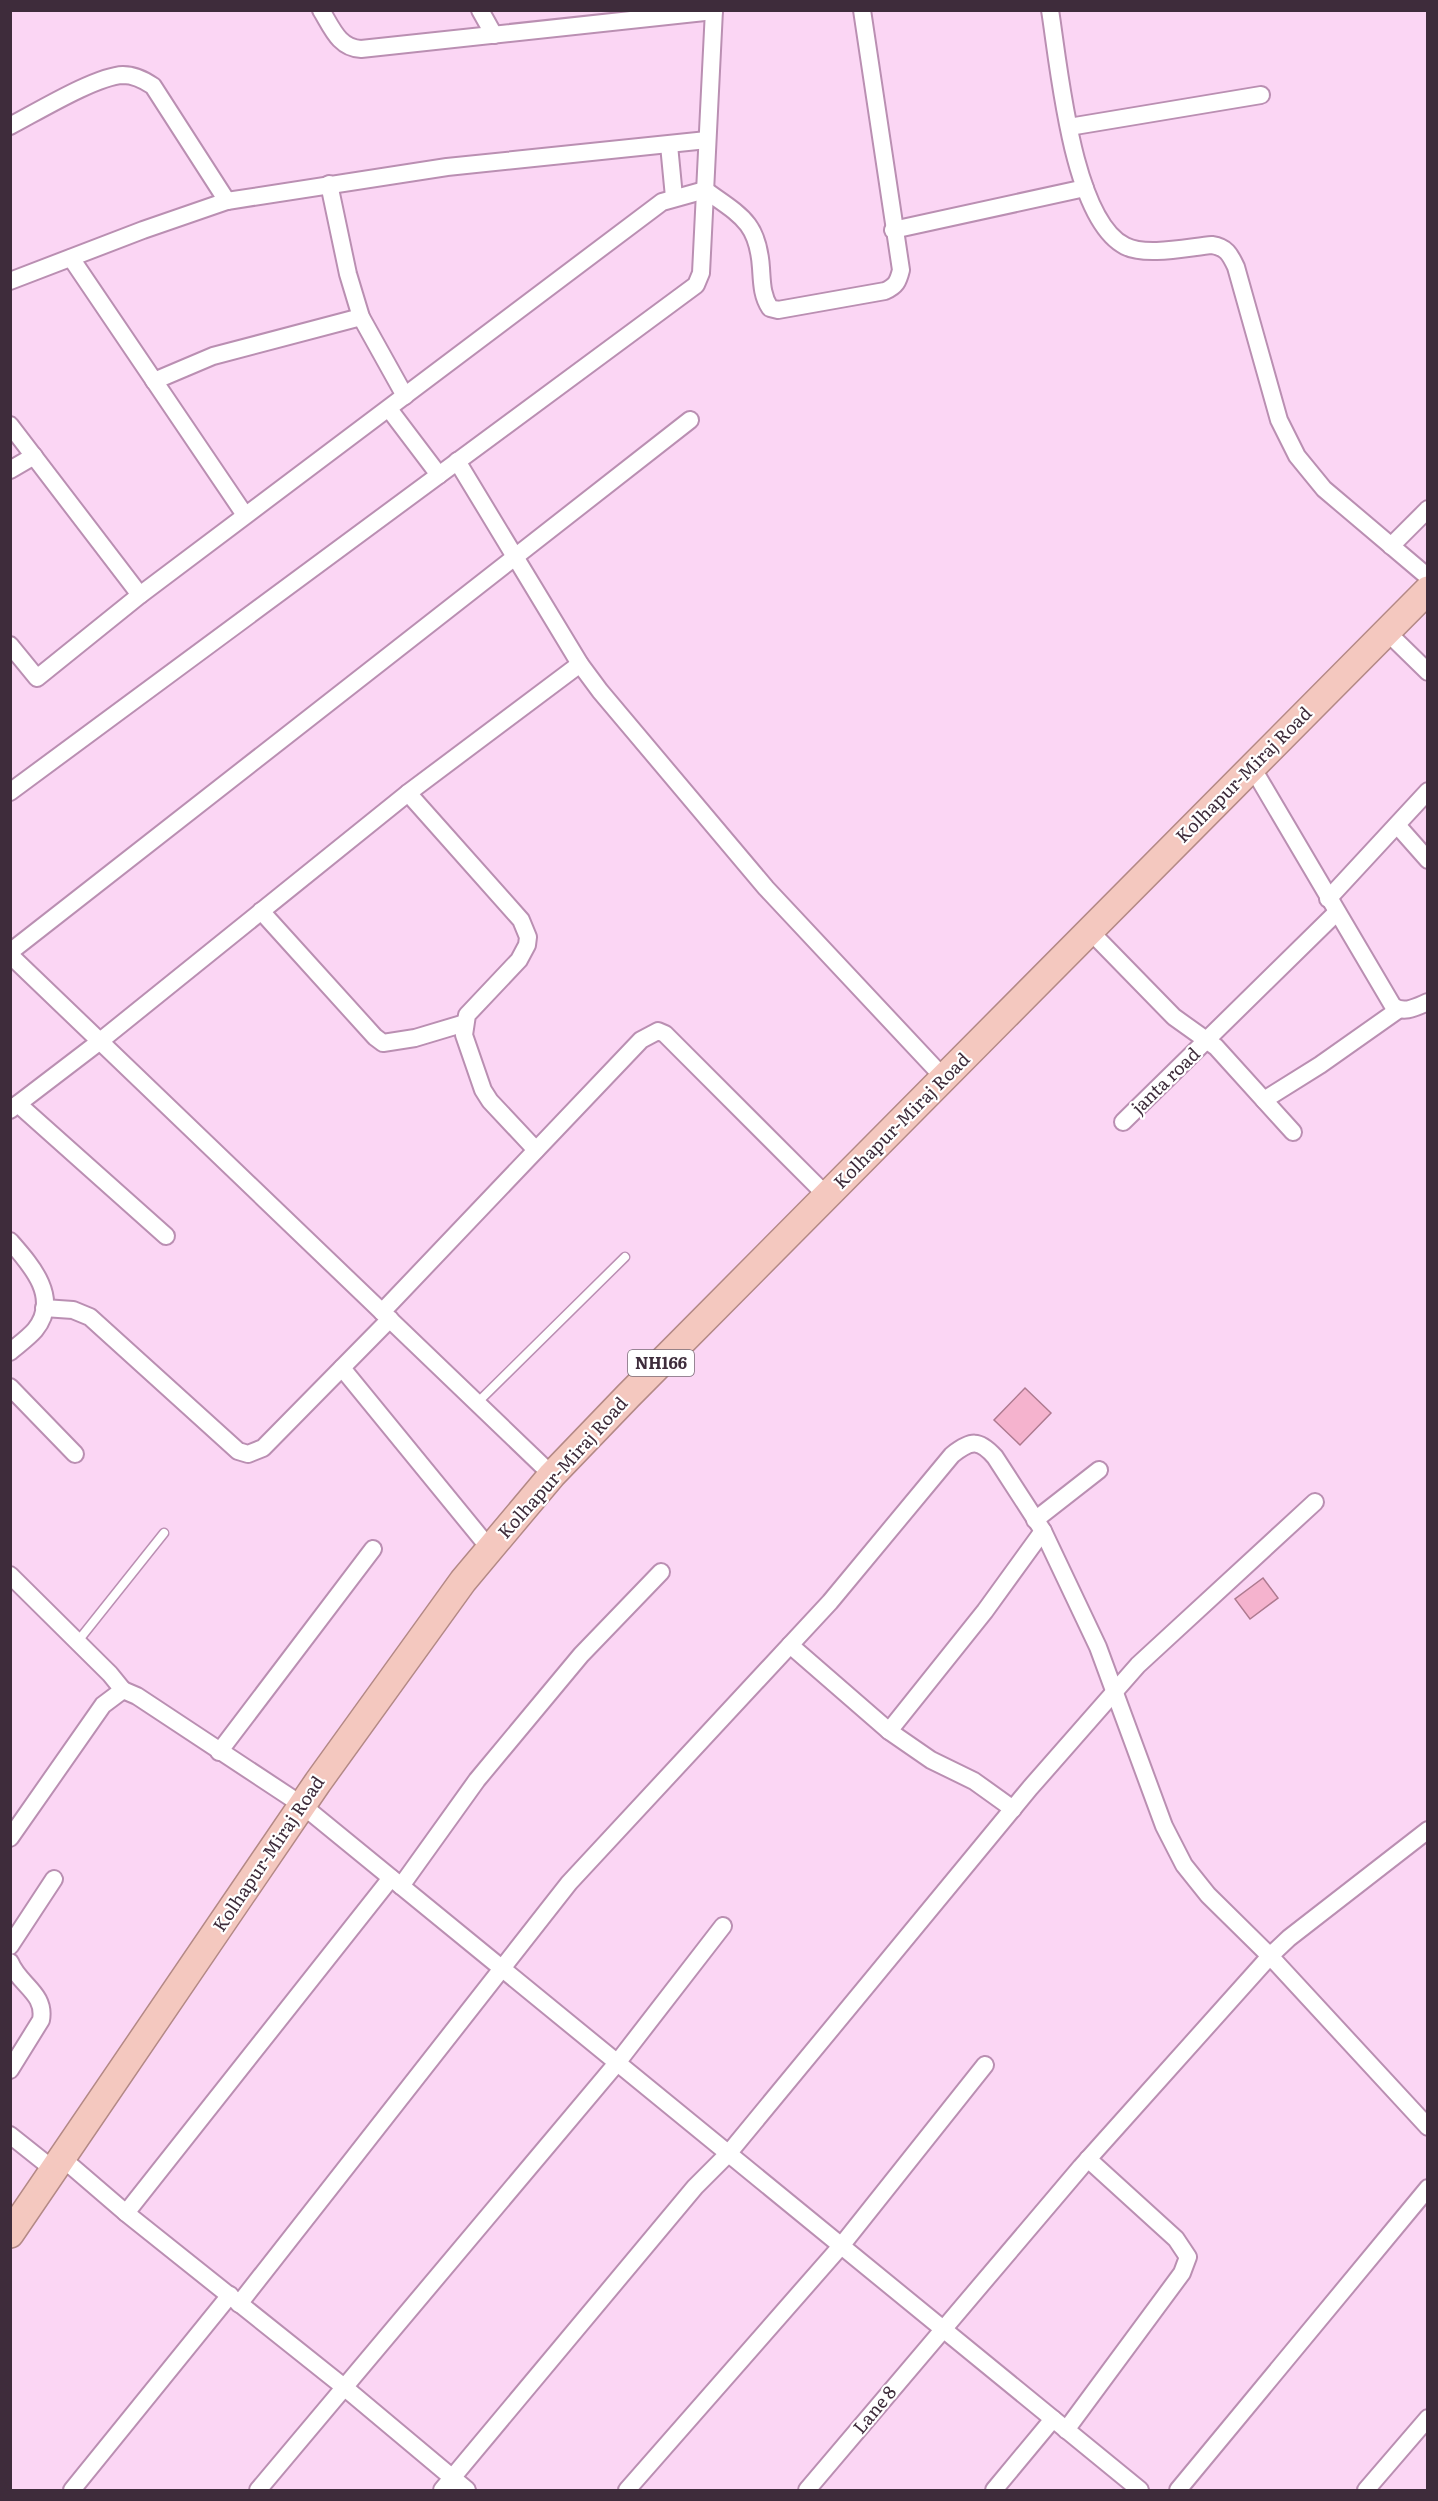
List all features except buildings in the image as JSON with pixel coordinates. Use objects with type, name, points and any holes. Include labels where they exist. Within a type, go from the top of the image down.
[{"type":"highway","name":"Kolhapur-Miraj Road","points":[[10,2234],[302,1805],[463,1581],[552,1475],[1428,590]]},
{"type":"street","points":[[10,792],[696,285],[701,273],[714,11],[361,50],[350,49],[342,43],[321,10]]},
{"type":"street","points":[[480,10],[494,35]]},
{"type":"street","points":[[10,645],[37,678],[140,595],[389,409],[646,212],[674,197],[705,190],[739,214],[752,229],[760,249],[763,291],[771,308],[789,308],[885,291],[894,287],[899,281],[901,270],[893,230],[862,10]]},
{"type":"street","points":[[1050,10],[1069,127],[1085,188],[1096,214],[1110,233],[1127,247],[1142,251],[1212,245],[1221,246],[1227,250],[1236,267],[1279,420],[1298,456],[1324,489],[1428,578]]},
{"type":"street","points":[[10,126],[106,78],[124,75],[141,78],[153,86],[227,201]]},
{"type":"street","points":[[1069,127],[1261,95]]},
{"type":"street","points":[[10,281],[142,230],[227,201],[447,167],[708,140]]},
{"type":"street","points":[[669,145],[674,197]]},
{"type":"street","points":[[329,184],[348,274],[361,317],[405,396]]},
{"type":"street","points":[[893,230],[1085,188]]},
{"type":"street","points":[[70,258],[245,515]]},
{"type":"street","points":[[154,381],[213,356],[361,317]]},
{"type":"street","points":[[389,409],[439,475]]},
{"type":"street","points":[[552,1475],[99,1042],[10,953],[690,420]]},
{"type":"street","points":[[10,425],[140,595]]},
{"type":"street","points":[[10,470],[34,456]]},
{"type":"street","points":[[457,461],[580,664],[766,888],[945,1079]]},
{"type":"street","points":[[1391,546],[1428,509]]},
{"type":"street","points":[[1386,631],[1428,672]]},
{"type":"street","points":[[166,1236],[14,1107],[99,1042],[408,793],[580,664]]},
{"type":"street","points":[[1252,767],[1332,906],[1393,1006],[1398,1010]]},
{"type":"street","name":"janta road","points":[[1124,1122],[1208,1040],[1332,906],[1396,825],[1428,791]]},
{"type":"street","points":[[408,793],[521,920],[528,937],[527,945],[519,960],[467,1015],[464,1035],[483,1090],[497,1110],[536,1150]]},
{"type":"street","points":[[1396,825],[1428,860]]},
{"type":"street","points":[[261,911],[375,1037],[383,1043],[415,1038],[465,1023]]},
{"type":"street","points":[[1090,931],[1174,1017],[1208,1040],[1293,1132]]},
{"type":"street","points":[[1263,1100],[1320,1065],[1398,1010],[1428,1002]]},
{"type":"street","points":[[44,1308],[74,1310],[90,1317],[238,1451],[248,1454],[263,1448],[342,1368],[536,1150],[641,1040],[658,1031],[665,1034],[827,1196]]},
{"type":"street","points":[[10,1241],[35,1269],[42,1284],[44,1308],[43,1317],[34,1331],[10,1352]]},
{"type":"street","points":[[342,1368],[490,1549]]},
{"type":"street","points":[[10,1387],[75,1454]]},
{"type":"street","points":[[72,2490],[234,2300],[569,1883],[830,1602],[952,1455],[961,1448],[979,1443],[986,1446],[1039,1525],[1098,1647],[1164,1826],[1185,1865],[1208,1895],[1270,1956],[1428,2127]]},
{"type":"street","points":[[889,1731],[985,1611],[1039,1525],[1100,1470]]},
{"type":"street","points":[[447,2484],[694,2187],[728,2154],[1013,1809],[1114,1691],[1138,1665],[1315,1502]]},
{"type":"street","points":[[219,1752],[373,1549]]},
{"type":"street","points":[[126,2213],[581,1655],[661,1572]]},
{"type":"street","points":[[10,1575],[78,1641],[123,1690],[137,1696],[302,1805],[1140,2490]]},
{"type":"street","points":[[790,1645],[889,1731],[931,1760],[974,1781],[1013,1809]]},
{"type":"street","points":[[10,1838],[103,1705],[123,1690]]},
{"type":"street","name":"Lane 8","points":[[807,2490],[1088,2159],[1270,1956],[1289,1938],[1428,1830]]},
{"type":"street","points":[[10,1946],[54,1879]]},
{"type":"street","points":[[258,2490],[617,2063],[723,1926]]},
{"type":"street","points":[[10,1962],[38,1998],[42,2013],[41,2020],[10,2070]]},
{"type":"street","points":[[627,2490],[840,2246],[985,2065]]},
{"type":"street","points":[[10,2135],[58,2164],[126,2213],[344,2387],[447,2484],[467,2490]]},
{"type":"street","points":[[994,2490],[1060,2425],[1182,2273],[1188,2257],[1176,2239],[1088,2159]]},
{"type":"street","points":[[1178,2490],[1428,2188]]},
{"type":"street","points":[[1366,2490],[1428,2418]]},
{"type":"lane","points":[[477,1402],[625,1257]]},
{"type":"lane","points":[[78,1641],[164,1533]]}]
